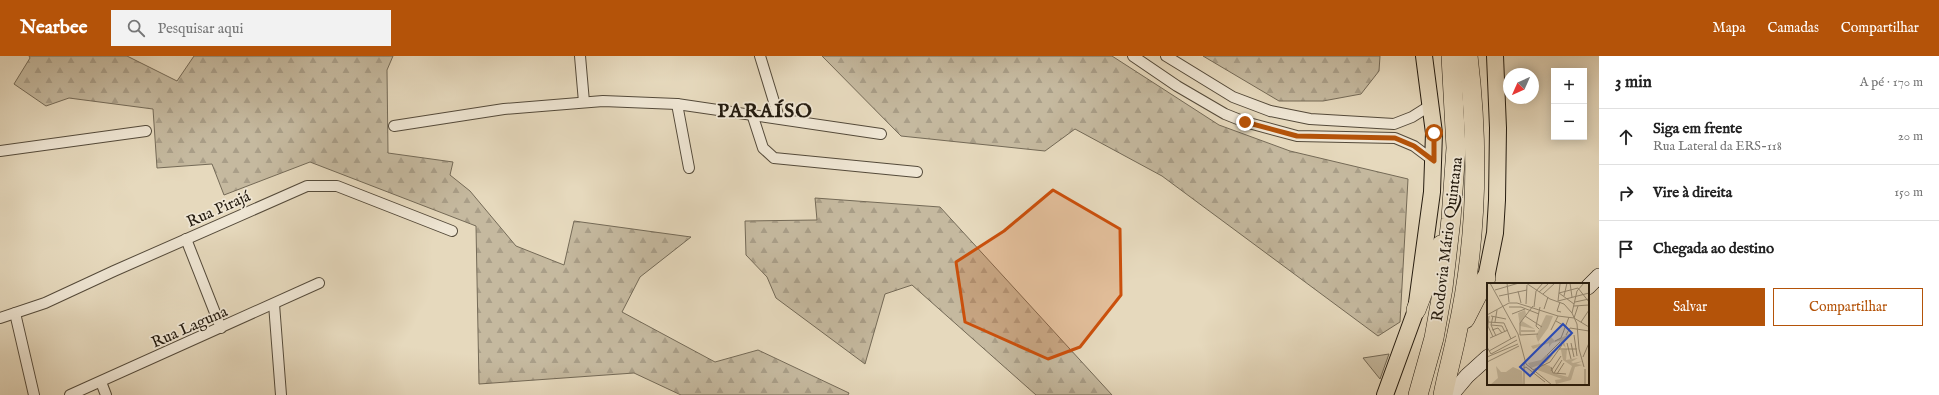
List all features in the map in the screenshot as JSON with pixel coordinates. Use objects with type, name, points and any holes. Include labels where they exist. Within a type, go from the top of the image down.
[{"type":"highway","name":"Rodovia Mário Quintana","points":[[1418,395],[1434,338],[1442,295],[1451,219],[1456,148],[1451,56]]},
{"type":"highway","name":"Rodovia Mário Quintana","points":[[1443,395],[1458,333],[1466,281],[1474,209],[1472,94],[1468,56]]},
{"type":"highway","points":[[1416,310],[1451,219]]},
{"type":"highway","points":[[1458,333],[1487,283]]},
{"type":"main road","points":[[1385,395],[1416,310],[1432,192],[1434,133],[1424,56]]},
{"type":"main road","points":[[1487,283],[1495,233],[1497,200],[1498,128],[1496,56]]},
{"type":"main road","points":[[1589,286],[1599,276]]},
{"type":"main road","points":[[1451,395],[1467,376],[1487,358]]},
{"type":"street","points":[[580,56],[584,102]]},
{"type":"street","points":[[760,56],[779,118]]},
{"type":"street","points":[[1133,56],[1177,86],[1224,114],[1245,122],[1297,136],[1395,138],[1414,146],[1434,161]]},
{"type":"street","points":[[1166,56],[1233,97],[1270,111],[1310,119],[1394,124],[1412,117],[1431,105]]},
{"type":"street","points":[[394,126],[504,109],[603,101],[677,104],[880,134]]},
{"type":"street","points":[[677,104],[689,168]]},
{"type":"street","points":[[752,114],[763,148],[774,158],[917,172]]},
{"type":"street","points":[[0,151],[146,131]]},
{"type":"street","name":"Rua Pirajá","points":[[0,318],[46,303],[307,186],[337,186],[452,231]]},
{"type":"street","points":[[186,239],[221,328]]},
{"type":"street","name":"Rua Laguna","points":[[70,395],[319,283]]},
{"type":"street","points":[[274,304],[281,395]]},
{"type":"street","points":[[15,313],[34,395]]},
{"type":"street","points":[[101,382],[106,395]]},
{"type":"highlighted area","points":[[1053,190],[1120,229],[1121,295],[1080,347],[1048,359],[965,322],[956,262],[1004,231]]},
{"type":"green space","points":[[29,56],[127,56],[177,81],[194,56],[393,56],[387,70],[388,153],[453,162],[450,175],[470,191],[516,246],[564,265],[574,221],[691,237],[640,277],[622,312],[715,362],[758,350],[849,393],[848,395],[681,395],[634,373],[479,384],[476,226],[310,162],[224,195],[212,164],[157,168],[153,109],[69,98],[46,106],[14,84],[30,58]]},
{"type":"green space","points":[[822,56],[1112,56],[1219,125],[1290,151],[1408,179],[1400,322],[1378,336],[1162,176],[1075,129],[1045,151],[901,136]]},
{"type":"green space","points":[[1203,56],[1380,56],[1379,71],[1361,94],[1323,101],[1279,101]]},
{"type":"green space","points":[[815,198],[940,207],[1112,395],[1036,395],[912,285],[885,294],[865,364],[776,298],[767,277],[746,255],[745,221],[817,220]]},
{"type":"green space","points":[[1389,354],[1380,379],[1363,358]]},
{"type":"district","name":"PARAÍSO","points":[[765,110]]},
{"type":"route","points":[[1245,122],[1297,136],[1395,138],[1414,146],[1434,161],[1434,133]]}]
